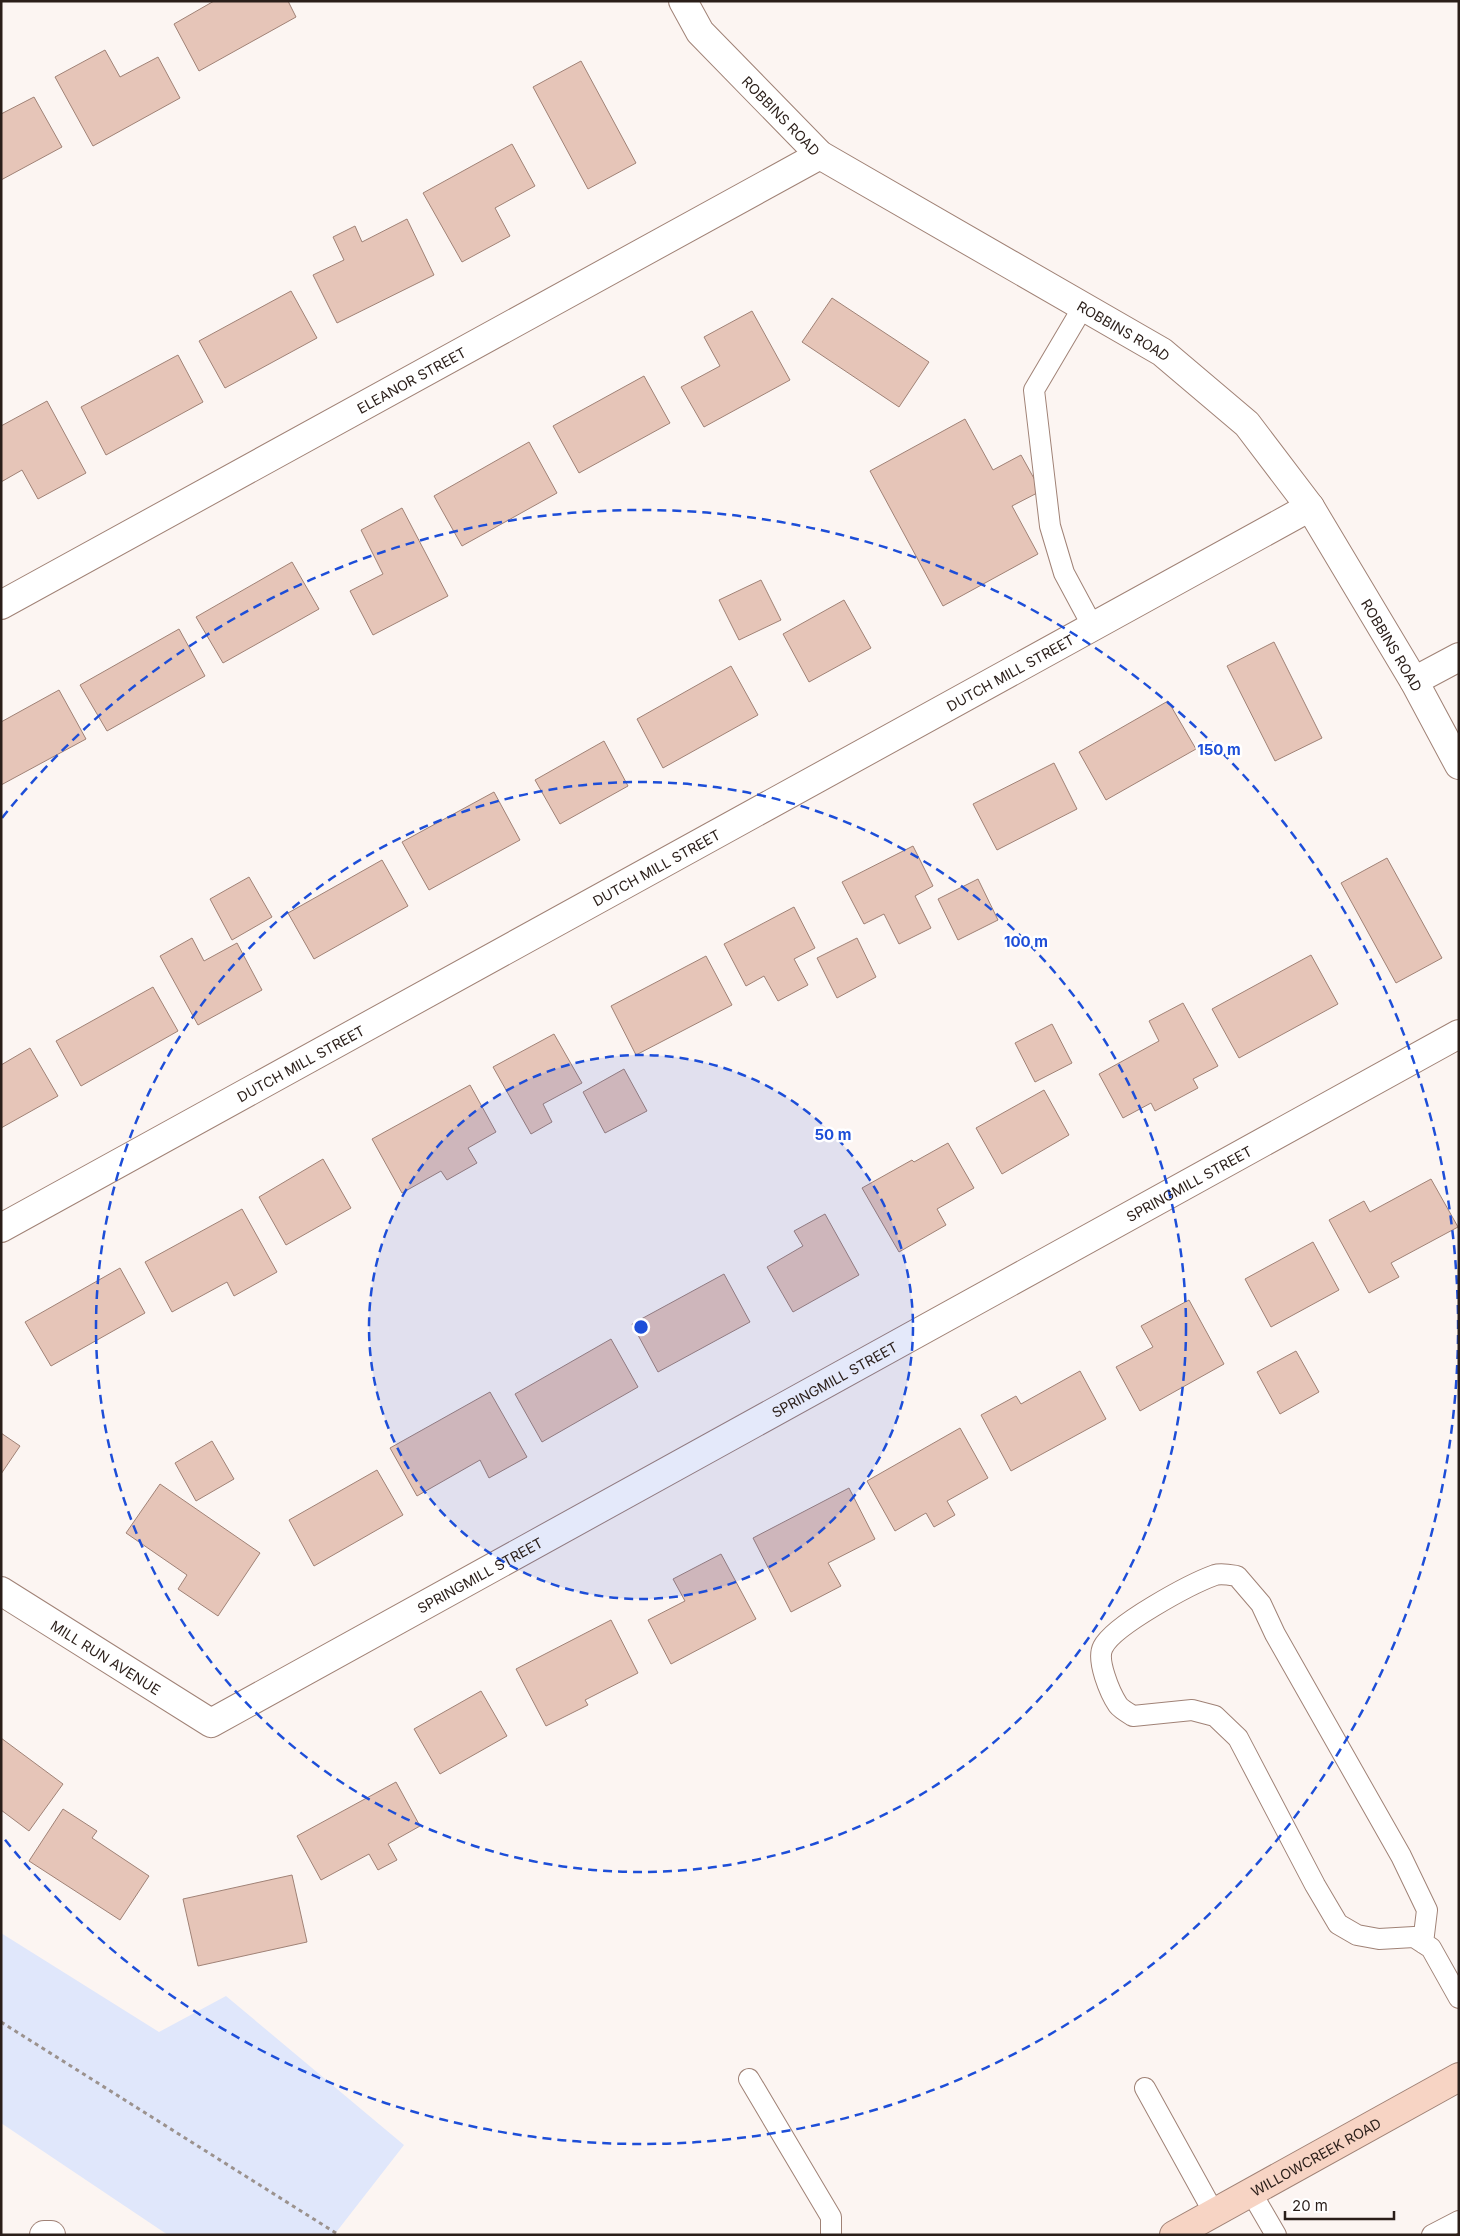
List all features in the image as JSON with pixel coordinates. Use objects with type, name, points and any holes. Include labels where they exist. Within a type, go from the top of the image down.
[{"type":"main road","name":"WILLOWCREEK ROAD","points":[[1174,2235],[1459,2077]]},
{"type":"street","name":"ROBBINS ROAD","points":[[683,1],[700,32],[820,155],[1162,352],[1247,424],[1310,507],[1414,681],[1459,765]]},
{"type":"street","name":"ELEANOR STREET","points":[[1,605],[820,155]]},
{"type":"street","name":"DUTCH MILL STREET","points":[[1,1228],[1310,507]]},
{"type":"street","points":[[1414,681],[1459,657]]},
{"type":"street","name":"SPRINGMILL STREET","points":[[210,1723],[1459,1034]]},
{"type":"street","name":"MILL RUN AVENUE","points":[[1,1591],[210,1723]]},
{"type":"street","points":[[44,2235],[51,2235]]},
{"type":"lane","points":[[1083,307],[1034,390],[1050,526],[1064,573],[1093,627]]},
{"type":"lane","points":[[1423,1943],[1427,1910],[1401,1856],[1261,1604],[1238,1576],[1217,1574],[1172,1596],[1114,1633],[1102,1648],[1101,1667],[1118,1706],[1133,1716],[1192,1710],[1215,1716],[1238,1738],[1315,1885],[1338,1924],[1357,1935],[1379,1939],[1414,1937],[1423,1943],[1432,1948],[1459,1998]]},
{"type":"lane","points":[[749,2079],[831,2217],[831,2235]]},
{"type":"lane","points":[[1145,2088],[1214,2213]]},
{"type":"lane","points":[[1251,2192],[1276,2235]]},
{"type":"lane","points":[[1432,2235],[1459,2221]]},
{"type":"path","points":[[1,2022],[339,2235]]},
{"type":"shaded area","points":[[1,1933],[159,2032],[226,1996],[404,2145],[334,2235],[168,2235],[1,2123]]},
{"type":"building","points":[[214,1],[288,1],[296,17],[199,71],[174,24]]},
{"type":"building","points":[[105,50],[120,77],[158,57],[180,98],[93,146],[55,77]]},
{"type":"building","points":[[581,61],[636,163],[588,189],[533,87]]},
{"type":"building","points":[[34,97],[62,147],[1,180],[1,114]]},
{"type":"building","points":[[512,144],[535,186],[495,208],[510,236],[462,262],[423,193]]},
{"type":"building","points":[[407,219],[434,275],[337,323],[313,275],[344,260],[333,237],[355,226],[362,242]]},
{"type":"building","points":[[291,291],[317,338],[225,388],[199,341]]},
{"type":"building","points":[[832,298],[929,362],[899,407],[802,342]]},
{"type":"building","points":[[752,311],[790,380],[704,427],[681,387],[720,366],[704,337]]},
{"type":"building","points":[[178,355],[203,402],[106,455],[81,407]]},
{"type":"building","points":[[644,376],[670,423],[579,473],[553,426]]},
{"type":"building","points":[[47,401],[86,473],[38,499],[22,470],[1,482],[1,426]]},
{"type":"building","points":[[965,419],[993,470],[1021,455],[1041,491],[1012,506],[1038,554],[943,606],[870,471]]},
{"type":"building","points":[[529,442],[557,493],[462,546],[434,496]]},
{"type":"building","points":[[402,508],[448,596],[373,635],[350,591],[383,574],[361,530]]},
{"type":"building","points":[[292,562],[319,609],[223,663],[196,617]]},
{"type":"building","points":[[761,580],[781,620],[739,640],[719,600]]},
{"type":"building","points":[[844,600],[871,648],[809,682],[783,634]]},
{"type":"building","points":[[179,629],[205,676],[107,731],[80,685]]},
{"type":"building","points":[[1274,642],[1322,738],[1275,761],[1227,666]]},
{"type":"building","points":[[731,666],[758,715],[663,768],[637,719]]},
{"type":"building","points":[[59,690],[86,739],[1,785],[1,722]]},
{"type":"building","points":[[1168,701],[1196,749],[1106,800],[1079,752]]},
{"type":"building","points":[[604,741],[628,786],[560,824],[535,780]]},
{"type":"building","points":[[1054,763],[1077,809],[997,850],[973,804]]},
{"type":"building","points":[[494,792],[520,840],[429,890],[402,842]]},
{"type":"building","points":[[913,846],[933,886],[915,896],[931,928],[899,944],[884,914],[864,924],[842,882]]},
{"type":"building","points":[[1387,858],[1442,958],[1396,983],[1341,883]]},
{"type":"building","points":[[382,860],[408,906],[314,959],[288,913]]},
{"type":"building","points":[[249,877],[272,917],[232,940],[210,899]]},
{"type":"building","points":[[978,879],[998,920],[958,940],[938,899]]},
{"type":"building","points":[[794,907],[815,948],[794,959],[808,985],[778,1001],[764,976],[746,986],[724,944]]},
{"type":"building","points":[[192,938],[204,961],[237,943],[262,990],[198,1025],[160,956]]},
{"type":"building","points":[[857,938],[876,977],[837,998],[817,958]]},
{"type":"building","points":[[1311,955],[1338,1004],[1239,1058],[1212,1009]]},
{"type":"building","points":[[706,956],[732,1005],[636,1055],[611,1006]]},
{"type":"building","points":[[153,987],[178,1031],[81,1086],[56,1041]]},
{"type":"building","points":[[1183,1003],[1218,1066],[1193,1079],[1198,1088],[1155,1111],[1151,1103],[1123,1118],[1099,1074],[1159,1041],[1149,1021]]},
{"type":"building","points":[[1052,1024],[1072,1063],[1035,1082],[1015,1043]]},
{"type":"building","points":[[554,1034],[582,1083],[543,1104],[552,1122],[531,1134],[493,1067]]},
{"type":"building","points":[[30,1048],[58,1096],[1,1128],[1,1065]]},
{"type":"building","points":[[624,1069],[647,1111],[605,1133],[583,1092]]},
{"type":"building","points":[[470,1085],[496,1132],[468,1148],[477,1163],[447,1180],[441,1171],[402,1193],[372,1139]]},
{"type":"building","points":[[1044,1090],[1069,1135],[1002,1174],[976,1128]]},
{"type":"building","points":[[948,1143],[974,1188],[937,1209],[946,1225],[899,1252],[862,1188],[912,1160],[914,1162]]},
{"type":"building","points":[[323,1159],[351,1208],[286,1245],[259,1197]]},
{"type":"building","points":[[1431,1179],[1458,1227],[1391,1263],[1399,1277],[1369,1293],[1329,1220],[1364,1201],[1370,1212]]},
{"type":"building","points":[[242,1209],[277,1272],[234,1296],[227,1282],[172,1312],[145,1262]]},
{"type":"building","points":[[825,1214],[859,1275],[793,1312],[767,1267],[803,1246],[794,1231]]},
{"type":"building","points":[[1313,1242],[1339,1290],[1271,1327],[1245,1279]]},
{"type":"building","points":[[120,1268],[145,1313],[51,1366],[25,1322]]},
{"type":"building","points":[[724,1274],[750,1322],[658,1372],[632,1324]]},
{"type":"building","points":[[1189,1300],[1224,1364],[1140,1411],[1116,1367],[1153,1347],[1141,1326]]},
{"type":"building","points":[[611,1339],[638,1387],[542,1442],[515,1394]]},
{"type":"building","points":[[1296,1351],[1319,1392],[1280,1414],[1257,1372]]},
{"type":"building","points":[[1080,1371],[1106,1419],[1011,1471],[981,1415],[1016,1396],[1021,1404]]},
{"type":"building","points":[[490,1392],[527,1457],[489,1478],[480,1460],[417,1496],[390,1448]]},
{"type":"building","points":[[960,1428],[988,1478],[947,1501],[955,1515],[934,1527],[926,1513],[895,1531],[867,1481]]},
{"type":"building","points":[[1,1433],[20,1446],[1,1474]]},
{"type":"building","points":[[212,1441],[234,1479],[196,1501],[175,1463]]},
{"type":"building","points":[[377,1470],[403,1515],[314,1566],[289,1520]]},
{"type":"building","points":[[160,1484],[260,1553],[218,1616],[178,1589],[187,1575],[126,1533]]},
{"type":"building","points":[[849,1488],[875,1539],[828,1563],[841,1586],[791,1612],[753,1538]]},
{"type":"building","points":[[721,1554],[756,1619],[671,1664],[648,1620],[685,1601],[673,1579]]},
{"type":"building","points":[[611,1620],[638,1673],[585,1700],[588,1705],[546,1726],[516,1669]]},
{"type":"building","points":[[481,1691],[507,1736],[440,1774],[414,1729]]},
{"type":"building","points":[[1,1738],[63,1784],[29,1831],[1,1810]]},
{"type":"building","points":[[396,1782],[420,1826],[388,1844],[397,1860],[378,1870],[369,1854],[321,1880],[297,1836]]},
{"type":"building","points":[[63,1809],[97,1831],[92,1838],[149,1876],[120,1920],[29,1861]]},
{"type":"building","points":[[292,1875],[307,1942],[198,1966],[183,1899]]}]
